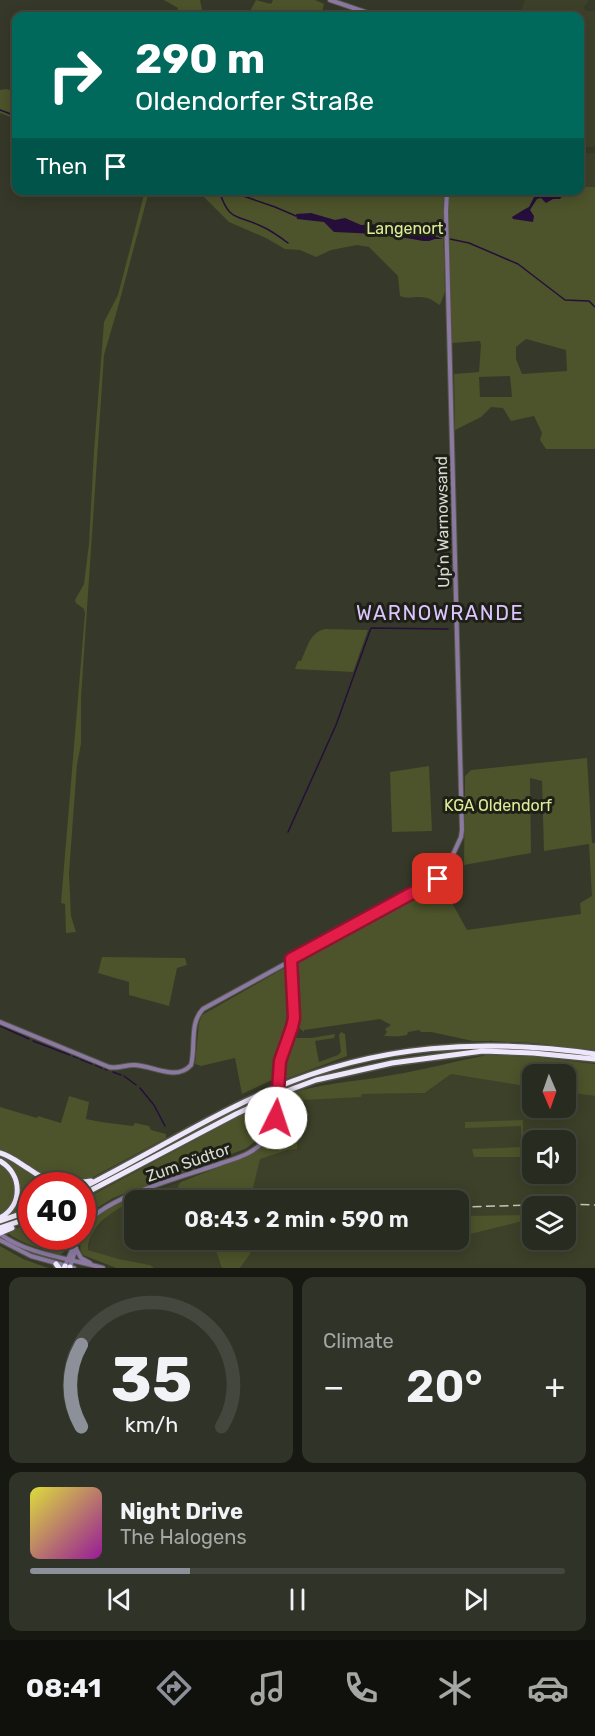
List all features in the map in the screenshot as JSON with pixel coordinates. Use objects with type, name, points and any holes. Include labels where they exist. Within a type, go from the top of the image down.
[{"type":"highway","points":[[96,1181],[252,1098],[351,1062],[449,1046],[508,1045],[595,1054]]},
{"type":"highway","points":[[96,1188],[245,1109],[316,1080],[392,1063],[483,1051],[595,1059]]},
{"type":"highway","points":[[0,1153],[10,1156],[37,1175],[56,1183],[75,1184],[99,1180]]},
{"type":"highway","points":[[0,1161],[13,1173],[18,1188],[15,1203],[0,1220]]},
{"type":"highway","points":[[0,1220],[18,1214]]},
{"type":"highway","points":[[1,1235],[18,1225]]},
{"type":"street","points":[[330,0],[365,12]]},
{"type":"street","name":"Up’n Warnowsand","points":[[291,959],[431,884],[444,874],[461,837],[447,195]]},
{"type":"street","points":[[0,1022],[109,1067],[135,1065],[178,1072],[186,1070],[191,1065],[196,1016],[202,1009],[291,959]]},
{"type":"street","name":"Zum Südtor","points":[[96,1214],[131,1195],[212,1167],[253,1151],[261,1145],[275,1121],[280,1061],[294,1018],[291,959]]},
{"type":"street","points":[[1,1235],[31,1256],[67,1265],[101,1267]]},
{"type":"street","points":[[1,1235],[67,1265]]},
{"type":"street","points":[[67,1265],[72,1250]]},
{"type":"street","points":[[67,1265],[75,1250]]},
{"type":"street","points":[[77,1250],[81,1258],[101,1267]]},
{"type":"shaded area","points":[[525,0],[589,0],[583,8],[587,11],[595,11],[595,147],[584,147],[584,12],[520,12]]},
{"type":"shaded area","points":[[584,153],[595,153],[595,187],[584,187]]},
{"type":"shaded area","points":[[563,195],[560,199],[553,199],[546,203],[541,198],[537,199],[530,210],[534,216],[533,222],[513,219],[512,217],[529,207],[534,197]]},
{"type":"shaded area","points":[[311,213],[335,220],[345,218],[361,225],[384,224],[420,231],[443,239],[423,241],[334,232],[324,222],[297,219],[296,214]]},
{"type":"shaded area","points":[[451,1074],[522,1085],[522,1118],[576,1118],[576,1093],[595,1096],[595,1268],[156,1268],[88,1250],[96,1250],[96,1229],[110,1214],[124,1206],[124,1250],[469,1250],[469,1190],[158,1190],[253,1154],[271,1143],[281,1130],[287,1104],[301,1099],[361,1094],[426,1093]]},
{"type":"green space","points":[[164,0],[200,0],[203,12],[177,12],[178,8]]},
{"type":"green space","points":[[256,0],[271,4],[273,0],[315,0],[324,4],[322,12],[250,12]]},
{"type":"green space","points":[[0,90],[12,90],[12,118],[0,113]]},
{"type":"green space","points":[[584,187],[595,187],[595,449],[546,449],[540,440],[542,433],[534,416],[511,421],[503,408],[491,407],[481,417],[455,430],[454,374],[479,372],[481,345],[480,341],[452,343],[449,195],[584,195]],"holes":[[[526,339],[566,350],[567,371],[522,374],[516,359],[516,347]],[[510,376],[512,397],[480,397],[479,377]]]},
{"type":"green space","points":[[144,195],[148,195],[104,355],[81,698],[81,744],[77,764],[69,873],[71,916],[76,932],[66,933],[65,904],[61,903],[85,613],[75,600],[84,584],[89,544],[104,322],[118,295]]},
{"type":"green space","name":"Langenort","points":[[202,195],[444,195],[445,292],[440,305],[427,298],[400,296],[398,276],[369,247],[357,245],[331,250],[316,257],[300,250],[285,249],[229,222]]},
{"type":"green space","points":[[325,629],[368,630],[353,672],[295,669],[312,637]]},
{"type":"green space","name":"KGA Oldendorf","points":[[587,758],[592,843],[595,843],[595,1050],[533,1043],[473,1041],[419,1030],[408,1032],[404,1036],[384,1036],[387,1032],[385,1029],[391,1025],[380,1019],[304,1030],[304,1032],[298,1027],[296,964],[426,892],[438,883],[441,883],[467,930],[581,914],[580,903],[592,896],[589,844],[544,851],[542,781],[530,778],[531,853],[464,865],[465,776],[471,770]]},
{"type":"green space","points":[[429,766],[432,831],[392,832],[390,772]]},
{"type":"green space","points":[[102,957],[185,958],[187,965],[177,968],[169,1006],[129,995],[129,982],[98,973]]},
{"type":"green space","points":[[288,966],[290,967],[290,1020],[274,1079],[242,1094],[235,1058],[201,1066],[195,1064],[199,1023],[202,1015]]},
{"type":"green space","points":[[341,1032],[345,1034],[347,1056],[283,1080],[285,1060],[294,1038],[335,1034],[334,1038],[315,1041],[319,1062],[341,1052],[339,1035]]},
{"type":"green space","points":[[487,1055],[535,1057],[595,1064],[595,1096],[576,1093],[576,1064],[522,1064],[522,1085],[451,1074],[425,1093],[362,1094],[361,1097],[302,1100],[298,1103],[299,1128],[296,1133],[284,1137],[277,1131],[282,1117],[283,1096],[323,1085],[404,1073]]},
{"type":"green space","points":[[69,1096],[89,1102],[86,1119],[149,1126],[151,1130],[166,1134],[166,1138],[96,1175],[96,1172],[36,1172],[0,1151],[0,1107],[61,1123]]},
{"type":"green space","points":[[274,1100],[275,1110],[270,1126],[267,1126],[257,1140],[245,1149],[135,1190],[124,1190],[124,1194],[96,1209],[96,1193]]},
{"type":"green space","points":[[523,1120],[522,1147],[521,1126],[465,1128],[465,1122]]},
{"type":"green space","points":[[270,1142],[297,1144],[297,1149],[260,1159],[252,1190],[179,1190],[181,1182],[252,1154]]},
{"type":"green space","points":[[522,1147],[522,1157],[474,1157],[472,1149]]},
{"type":"green space","points":[[0,1154],[31,1172],[18,1172],[18,1178],[13,1169],[0,1158]]},
{"type":"green space","points":[[0,1164],[12,1176],[15,1190],[11,1204],[0,1216]]},
{"type":"green space","points":[[18,1200],[18,1211],[12,1213]]},
{"type":"green space","points":[[124,1200],[124,1206],[106,1218],[96,1229],[96,1218]]},
{"type":"green space","points":[[522,1215],[522,1221],[470,1234],[469,1216]]},
{"type":"green space","points":[[18,1227],[18,1239],[6,1232]]},
{"type":"green space","points":[[0,1246],[23,1259],[48,1268],[0,1268]]},
{"type":"green space","points":[[45,1250],[65,1250],[60,1255]]},
{"type":"green space","points":[[88,1250],[155,1268],[116,1268],[83,1255],[81,1251]]},
{"type":"green space","points":[[216,1250],[250,1250],[250,1254],[240,1268],[222,1268]]},
{"type":"waterway","points":[[0,110],[12,114]]},
{"type":"waterway","points":[[221,195],[230,213],[276,234],[288,243]]},
{"type":"waterway","points":[[240,195],[296,216]]},
{"type":"waterway","points":[[450,239],[469,243],[518,264],[565,300],[589,301],[595,307]]},
{"type":"waterway","points":[[288,832],[336,725],[371,628],[448,629]]},
{"type":"waterway","points":[[0,1026],[29,1039]]},
{"type":"waterway","points":[[33,1041],[70,1055]]},
{"type":"waterway","points":[[73,1056],[78,1058]]},
{"type":"waterway","points":[[80,1059],[92,1064]]},
{"type":"waterway","points":[[95,1065],[102,1068]]},
{"type":"waterway","points":[[113,1072],[121,1075]]},
{"type":"waterway","points":[[124,1076],[136,1085]]},
{"type":"waterway","points":[[140,1088],[154,1105],[165,1126]]},
{"type":"railway","points":[[469,1207],[595,1205]]},
{"type":"district","name":"WARNOWRANDE","points":[[440,613]]},
{"type":"route","points":[[276,1118],[281,1055],[294,1018],[291,959],[438,879]]}]
